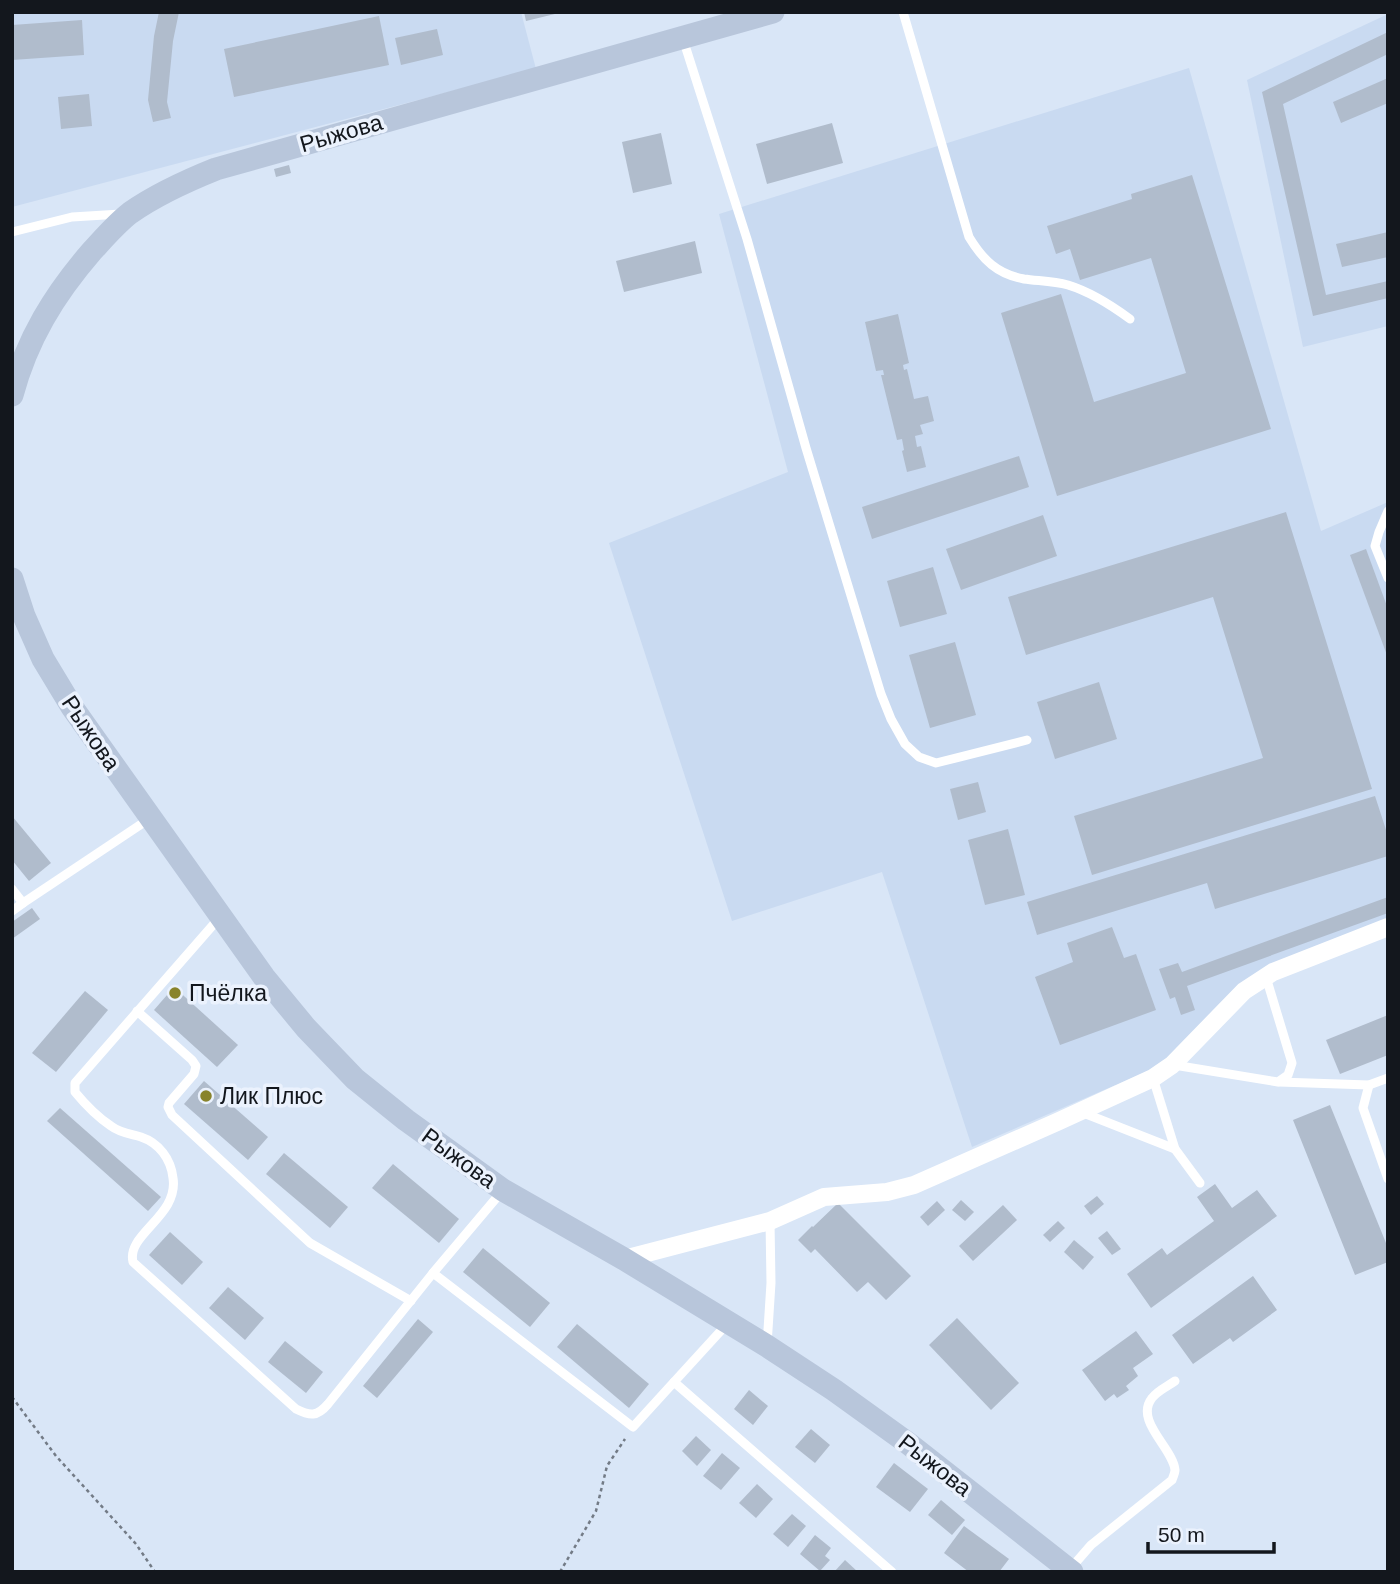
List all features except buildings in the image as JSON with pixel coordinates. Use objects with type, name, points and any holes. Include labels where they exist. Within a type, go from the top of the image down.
[{"type":"street","name":"Рыжова","points":[[12,395],[37,328],[57,295],[104,237],[130,214],[169,189],[216,169],[773,12]]},
{"type":"street","name":"Рыжова","points":[[12,579],[24,616],[43,659],[72,707],[264,977],[306,1028],[355,1079],[406,1120],[503,1190],[624,1259],[834,1390],[909,1444],[1071,1571]]},
{"type":"street","points":[[624,1259],[770,1221],[824,1196],[887,1192],[914,1185],[1153,1078],[1172,1065],[1244,991],[1266,976],[1388,927]]},
{"type":"lane","points":[[903,12],[969,237],[978,253],[1002,273],[1066,285],[1086,292],[1130,319]]},
{"type":"lane","points":[[682,37],[747,239],[806,448],[891,719],[905,744],[919,757],[936,763],[1027,740]]},
{"type":"lane","points":[[12,232],[72,217],[130,214]]},
{"type":"lane","points":[[1388,511],[1375,546],[1388,578]]},
{"type":"lane","points":[[12,911],[150,818]]},
{"type":"lane","points":[[12,890],[23,903]]},
{"type":"lane","points":[[220,916],[78,1078],[74,1087],[78,1097],[111,1126],[152,1142],[170,1165],[174,1186],[167,1207],[132,1249],[133,1262],[138,1268],[296,1409],[313,1415],[322,1412],[503,1190]]},
{"type":"lane","points":[[1266,976],[1292,1063],[1288,1075],[1278,1082]]},
{"type":"lane","points":[[137,1011],[197,1066],[194,1074],[169,1103],[172,1115],[310,1243],[411,1301]]},
{"type":"lane","points":[[1172,1065],[1278,1082],[1369,1085],[1388,1078]]},
{"type":"lane","points":[[1153,1078],[1175,1149],[1200,1183]]},
{"type":"lane","points":[[1369,1085],[1363,1108],[1388,1179]]},
{"type":"lane","points":[[1079,1112],[1175,1149]]},
{"type":"lane","points":[[767,1346],[771,1283],[770,1221]]},
{"type":"lane","points":[[433,1273],[633,1427],[728,1324]]},
{"type":"lane","points":[[1071,1571],[1091,1545],[1172,1480],[1175,1471],[1173,1462],[1150,1423],[1147,1411],[1152,1398],[1175,1381]]},
{"type":"lane","points":[[674,1382],[892,1572]]},
{"type":"path","points":[[12,1397],[56,1456],[136,1545],[155,1572]]},
{"type":"path","points":[[560,1572],[596,1511],[607,1466],[633,1427]]},
{"type":"shaded area","points":[[12,12],[521,12],[536,69],[12,207]]},
{"type":"shaded area","points":[[1388,14],[1388,326],[1303,347],[1247,80]]},
{"type":"shaded area","points":[[1189,68],[1321,531],[1388,502],[1388,921],[1267,968],[1168,1059],[1148,1071],[972,1147],[882,872],[732,921],[609,543],[788,472],[719,214]]},
{"type":"place","name":"Пчёлка","points":[[175,993]]},
{"type":"place","name":"Лик Плюс","points":[[206,1096]]}]
